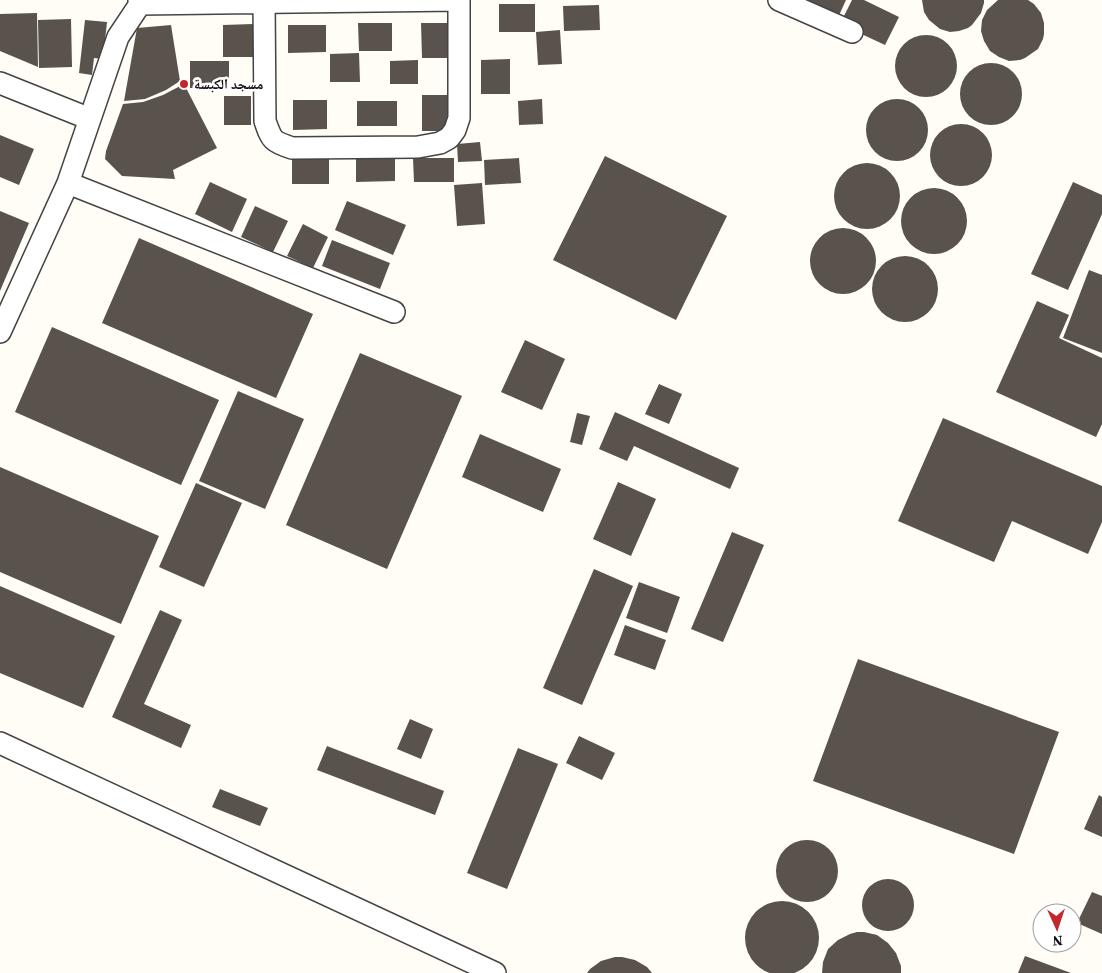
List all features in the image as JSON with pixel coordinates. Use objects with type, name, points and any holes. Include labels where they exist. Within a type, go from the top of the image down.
[{"type":"street","points":[[0,332],[68,183],[118,37],[140,2],[460,0],[459,118],[455,130],[449,138],[440,144],[418,147],[292,148],[276,142],[270,135],[265,121],[264,2]]},
{"type":"street","points":[[779,0],[852,32]]},
{"type":"street","points":[[0,83],[90,119]]},
{"type":"street","points":[[68,183],[394,312]]},
{"type":"street","points":[[0,743],[495,973]]},
{"type":"building","points":[[783,0],[846,0],[836,22]]},
{"type":"building","points":[[852,0],[864,0],[899,17],[885,45],[840,24]]},
{"type":"building","points":[[922,0],[984,0],[984,3],[981,13],[972,25],[959,31],[950,32],[940,29],[929,20],[924,12]]},
{"type":"building","points":[[998,0],[1028,0],[1041,13],[1044,23],[1043,39],[1038,49],[1025,58],[1009,61],[999,57],[990,51],[984,41],[981,31],[982,20],[987,10]]},
{"type":"building","points":[[499,4],[535,4],[535,32],[499,32]]},
{"type":"building","points":[[599,5],[600,30],[564,31],[563,6]]},
{"type":"building","points":[[37,13],[38,67],[0,51],[0,14]]},
{"type":"building","points":[[71,19],[72,67],[39,68],[38,20]]},
{"type":"building","points":[[85,20],[107,22],[103,59],[94,58],[92,75],[79,73]]},
{"type":"building","points":[[358,23],[392,23],[392,51],[359,51]]},
{"type":"building","points":[[421,23],[448,23],[448,58],[422,58]]},
{"type":"building","points":[[253,24],[253,57],[223,57],[223,25]]},
{"type":"building","points":[[171,25],[180,81],[166,90],[145,99],[124,101],[137,28]]},
{"type":"building","points":[[288,25],[326,25],[326,52],[288,53]]},
{"type":"building","points":[[560,30],[562,64],[538,65],[536,32]]},
{"type":"building","points":[[926,35],[943,40],[948,44],[952,49],[957,66],[952,83],[948,88],[943,92],[926,97],[909,92],[904,88],[900,83],[895,66],[900,49],[904,44],[909,40]]},
{"type":"building","points":[[359,53],[360,82],[330,82],[330,54]]},
{"type":"building","points":[[510,59],[510,94],[481,94],[481,60]]},
{"type":"building","points":[[418,60],[418,84],[390,84],[390,61]]},
{"type":"building","points":[[190,61],[229,61],[229,88],[190,88]]},
{"type":"building","points":[[991,63],[1003,65],[1013,72],[1020,82],[1022,94],[1020,106],[1013,116],[1003,123],[991,125],[979,123],[969,116],[962,106],[960,94],[962,82],[969,72],[979,65]]},
{"type":"building","points":[[184,84],[217,148],[173,170],[175,179],[122,176],[105,159],[106,151],[123,104],[143,102],[163,95]]},
{"type":"building","points":[[422,95],[449,95],[449,131],[422,131]]},
{"type":"building","points":[[224,96],[251,96],[251,125],[224,125]]},
{"type":"building","points":[[542,99],[543,124],[519,125],[518,101]]},
{"type":"building","points":[[897,99],[909,102],[919,108],[925,118],[928,130],[925,142],[919,152],[909,158],[897,161],[885,158],[875,152],[869,142],[866,130],[869,118],[875,108],[885,102]]},
{"type":"building","points":[[293,100],[327,100],[327,129],[293,130]]},
{"type":"building","points":[[357,101],[397,101],[397,126],[357,126]]},
{"type":"building","points":[[961,124],[973,127],[983,133],[989,143],[992,155],[989,167],[983,177],[973,183],[961,186],[949,183],[939,177],[933,167],[930,155],[933,143],[939,133],[949,127]]},
{"type":"building","points":[[0,135],[34,149],[19,185],[0,177]]},
{"type":"building","points":[[480,142],[482,161],[458,162],[457,144]]},
{"type":"building","points":[[605,156],[727,216],[676,320],[553,260]]},
{"type":"building","points":[[292,158],[329,158],[329,184],[292,184]]},
{"type":"building","points":[[413,158],[454,158],[454,182],[414,182]]},
{"type":"building","points":[[519,158],[521,183],[485,185],[484,160]]},
{"type":"building","points":[[356,159],[395,159],[395,181],[356,182]]},
{"type":"building","points":[[867,163],[880,166],[890,173],[897,183],[900,196],[897,209],[890,219],[880,226],[867,229],[854,226],[844,219],[837,209],[834,196],[837,183],[844,173],[854,166]]},
{"type":"building","points":[[210,182],[247,199],[232,232],[195,214]]},
{"type":"building","points":[[1073,182],[1102,195],[1102,214],[1068,290],[1031,274]]},
{"type":"building","points":[[482,183],[485,224],[457,226],[454,185]]},
{"type":"building","points":[[934,188],[947,191],[957,198],[964,208],[967,221],[964,234],[957,244],[947,251],[934,254],[921,251],[911,244],[904,234],[901,221],[904,208],[911,198],[921,191]]},
{"type":"building","points":[[347,201],[406,225],[393,255],[335,230]]},
{"type":"building","points":[[255,206],[288,221],[273,252],[241,237]]},
{"type":"building","points":[[0,211],[29,223],[0,291]]},
{"type":"building","points":[[303,224],[328,237],[313,268],[287,256]]},
{"type":"building","points":[[843,228],[856,231],[866,238],[873,248],[876,261],[873,274],[866,284],[856,291],[843,294],[830,291],[820,284],[813,274],[810,261],[813,248],[820,238],[830,231]]},
{"type":"building","points":[[139,238],[313,314],[276,398],[102,323]]},
{"type":"building","points":[[332,240],[390,263],[380,289],[322,266]]},
{"type":"building","points":[[905,256],[918,259],[928,266],[935,276],[938,289],[935,302],[928,312],[918,319],[905,322],[892,319],[882,312],[875,302],[872,289],[875,276],[882,266],[892,259]]},
{"type":"building","points":[[1089,270],[1102,275],[1102,353],[1063,338]]},
{"type":"building","points":[[1037,301],[1069,315],[1059,338],[1102,358],[1102,424],[1096,437],[996,392]]},
{"type":"building","points":[[52,327],[219,400],[181,485],[15,412]]},
{"type":"building","points":[[525,340],[565,359],[542,410],[501,392]]},
{"type":"building","points":[[360,353],[462,396],[387,569],[286,525]]},
{"type":"building","points":[[659,384],[682,394],[669,424],[645,414]]},
{"type":"building","points":[[238,391],[304,419],[265,509],[199,481]]},
{"type":"building","points":[[615,412],[739,468],[730,489],[634,446],[627,461],[599,449]]},
{"type":"building","points":[[577,413],[590,416],[582,445],[570,442]]},
{"type":"building","points":[[943,418],[1102,486],[1102,522],[1088,554],[1012,521],[994,562],[898,521]]},
{"type":"building","points":[[480,434],[561,469],[543,512],[462,477]]},
{"type":"building","points":[[0,467],[159,536],[121,624],[0,572]]},
{"type":"building","points":[[618,482],[656,499],[631,556],[593,539]]},
{"type":"building","points":[[196,483],[242,503],[204,587],[159,567]]},
{"type":"building","points":[[732,532],[764,545],[723,642],[691,629]]},
{"type":"building","points":[[594,569],[633,586],[582,705],[543,688]]},
{"type":"building","points":[[639,582],[680,597],[667,633],[626,618]]},
{"type":"building","points":[[0,586],[115,636],[83,708],[0,673]]},
{"type":"building","points":[[160,610],[182,620],[144,704],[191,725],[181,748],[112,717]]},
{"type":"building","points":[[625,625],[666,640],[655,670],[614,655]]},
{"type":"building","points":[[858,659],[1059,732],[1014,854],[813,781]]},
{"type":"building","points":[[410,719],[433,729],[421,759],[397,749]]},
{"type":"building","points":[[579,736],[615,753],[602,780],[566,763]]},
{"type":"building","points":[[327,746],[444,791],[435,815],[317,770]]},
{"type":"building","points":[[518,748],[558,764],[507,889],[467,873]]},
{"type":"building","points":[[220,789],[268,808],[260,826],[212,807]]},
{"type":"building","points":[[1099,795],[1102,797],[1102,837],[1084,829]]},
{"type":"building","points":[[807,840],[819,843],[829,849],[835,859],[838,871],[835,883],[829,893],[819,899],[807,902],[795,899],[785,893],[779,883],[776,871],[779,859],[785,849],[795,843]]},
{"type":"building","points":[[888,879],[902,883],[910,891],[914,905],[910,919],[902,927],[888,931],[874,927],[866,919],[862,905],[866,891],[874,883]]},
{"type":"building","points":[[1092,892],[1102,896],[1102,934],[1082,925],[1082,913]]},
{"type":"building","points":[[775,901],[789,901],[803,907],[813,917],[819,931],[817,952],[803,969],[789,975],[775,975],[761,969],[751,959],[745,945],[745,931],[751,917],[761,907]]},
{"type":"building","points":[[857,932],[877,935],[888,943],[896,953],[901,966],[901,973],[822,973],[823,962],[828,949],[838,940]]},
{"type":"building","points":[[1025,956],[1071,973],[1018,973]]},
{"type":"building","points":[[615,957],[635,960],[647,967],[652,973],[587,973],[601,961]]},
{"type":"place","name":"مسجد الكبسة","points":[[184,84]]}]
